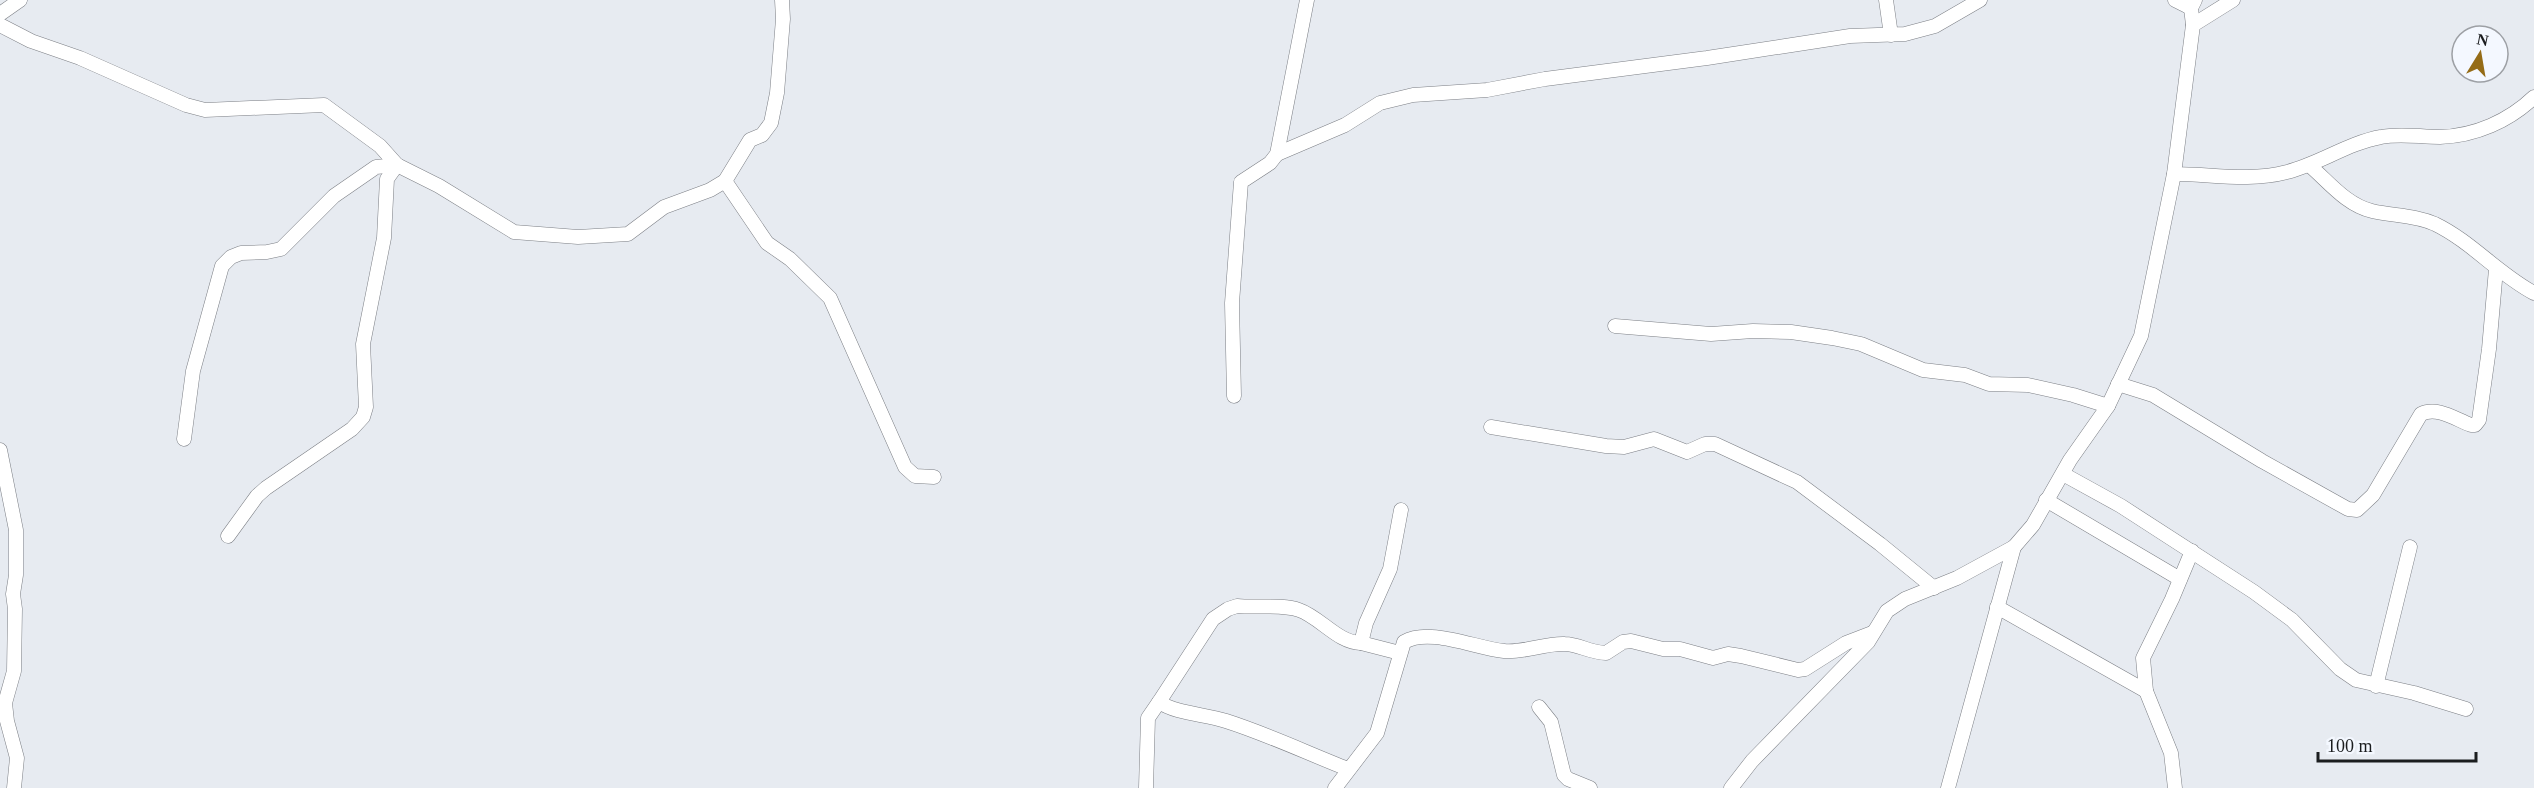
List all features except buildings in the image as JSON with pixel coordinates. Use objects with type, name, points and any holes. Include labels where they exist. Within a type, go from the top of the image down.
[{"type":"street","points":[[0,14],[20,0]]},
{"type":"street","points":[[0,25],[31,41],[80,58],[186,105],[205,110],[324,105],[380,146],[397,165],[439,186],[514,232],[578,237],[628,234],[664,207],[710,190],[725,181],[750,140],[762,135],[771,123],[777,93],[783,19],[782,0]]},
{"type":"street","points":[[1234,396],[1232,303],[1241,182],[1270,163],[1277,154],[1308,0]]},
{"type":"street","points":[[1886,0],[1891,35]]},
{"type":"street","points":[[1277,154],[1345,125],[1380,103],[1413,95],[1486,90],[1545,79],[1707,58],[1850,36],[1905,34],[1935,26],[1980,0]]},
{"type":"street","points":[[1731,788],[1752,761],[1868,642],[1887,611],[1905,599],[1957,578],[2014,547],[2033,525],[2075,452],[2108,406],[2141,336],[2174,174],[2193,25],[2193,4],[2175,0]]},
{"type":"street","points":[[2193,25],[2234,0]]},
{"type":"street","points":[[2174,174],[2236,178],[2286,173],[2370,139],[2385,136],[2441,137],[2485,129],[2506,119],[2534,97]]},
{"type":"street","points":[[184,439],[193,371],[222,266],[231,257],[241,253],[281,249],[334,196],[376,167],[397,165]]},
{"type":"street","points":[[228,536],[257,496],[266,488],[352,429],[363,417],[366,396],[363,345],[384,238],[387,179],[397,165]]},
{"type":"street","points":[[2309,165],[2357,206],[2372,211],[2417,218],[2434,224],[2471,248],[2510,280],[2534,293]]},
{"type":"street","points":[[725,181],[768,243],[790,260],[830,298],[905,467],[915,476],[934,477]]},
{"type":"street","points":[[2118,384],[2153,395],[2271,467],[2348,509],[2357,510],[2373,495],[2421,414],[2429,410],[2436,411],[2471,425],[2475,425],[2479,420],[2489,349],[2496,268]]},
{"type":"street","points":[[1615,326],[1711,334],[1753,331],[1791,332],[1832,338],[1861,344],[1923,370],[1965,375],[1989,384],[2028,385],[2108,406]]},
{"type":"street","points":[[1491,427],[1606,446],[1624,447],[1654,439],[1687,452],[1705,444],[1715,444],[1729,449],[1797,482],[1934,588]]},
{"type":"street","points":[[0,450],[16,530],[13,594],[15,609],[14,671],[5,703],[7,721],[17,758],[14,788]]},
{"type":"street","points":[[2063,474],[2121,506],[2192,551],[2292,620],[2340,669],[2356,680],[2414,693],[2466,709]]},
{"type":"street","points":[[2046,500],[2180,579]]},
{"type":"street","points":[[1361,643],[1366,623],[1390,569],[1401,510]]},
{"type":"street","points":[[1948,788],[2014,547]]},
{"type":"street","points":[[2376,686],[2410,547]]},
{"type":"street","points":[[2175,788],[2171,753],[2146,691],[2143,658],[2192,551]]},
{"type":"street","points":[[1146,788],[1148,718],[1213,619],[1228,609],[1237,606],[1298,609],[1344,638],[1400,653]]},
{"type":"street","points":[[1997,607],[2146,691]]},
{"type":"street","points":[[1335,788],[1377,733],[1404,642],[1412,637],[1429,636],[1501,651],[1520,652],[1565,644],[1606,653],[1623,642],[1631,641],[1663,649],[1680,649],[1713,658],[1728,654],[1741,656],[1798,670],[1805,669],[1838,647],[1872,633]]},
{"type":"street","points":[[1159,702],[1167,707],[1233,723],[1348,769]]},
{"type":"street","points":[[1539,707],[1551,722],[1564,775],[1590,788]]}]
